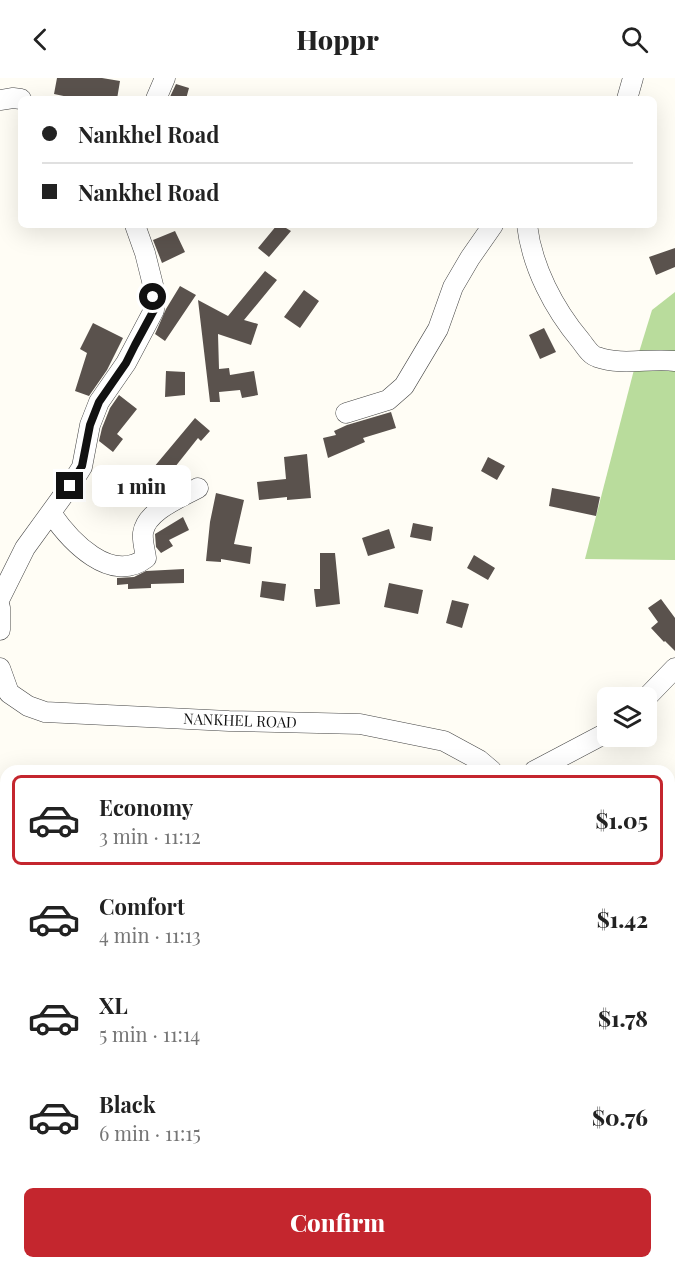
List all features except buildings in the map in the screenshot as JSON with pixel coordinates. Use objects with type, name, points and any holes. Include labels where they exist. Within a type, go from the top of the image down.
[{"type":"street","points":[[157,96],[165,78]]},
{"type":"street","points":[[628,96],[633,78]]},
{"type":"street","points":[[0,100],[18,99]]},
{"type":"street","points":[[0,598],[25,548],[82,466],[90,425],[99,402],[126,363],[154,310],[153,285],[136,228]]},
{"type":"street","points":[[346,413],[387,400],[404,386],[438,328],[453,287],[491,228]]},
{"type":"street","points":[[527,228],[529,242],[542,278],[563,320],[594,356],[617,361],[675,362]]},
{"type":"street","points":[[51,513],[61,528],[92,556],[115,567],[138,564],[146,558],[143,535],[147,522],[162,509],[198,488]]},
{"type":"street","points":[[0,607],[0,630]]},
{"type":"street","name":"NANKHEL ROAD","points":[[0,668],[4,692],[28,706],[45,712],[229,721],[360,724],[444,741],[485,765]]},
{"type":"street","points":[[657,687],[675,668]]},
{"type":"street","points":[[545,765],[597,738]]},
{"type":"green space","points":[[675,292],[675,560],[585,559],[636,362],[652,310]]},
{"type":"route","points":[[70,486],[82,466],[90,425],[99,402],[126,363],[154,310],[153,297]]}]
